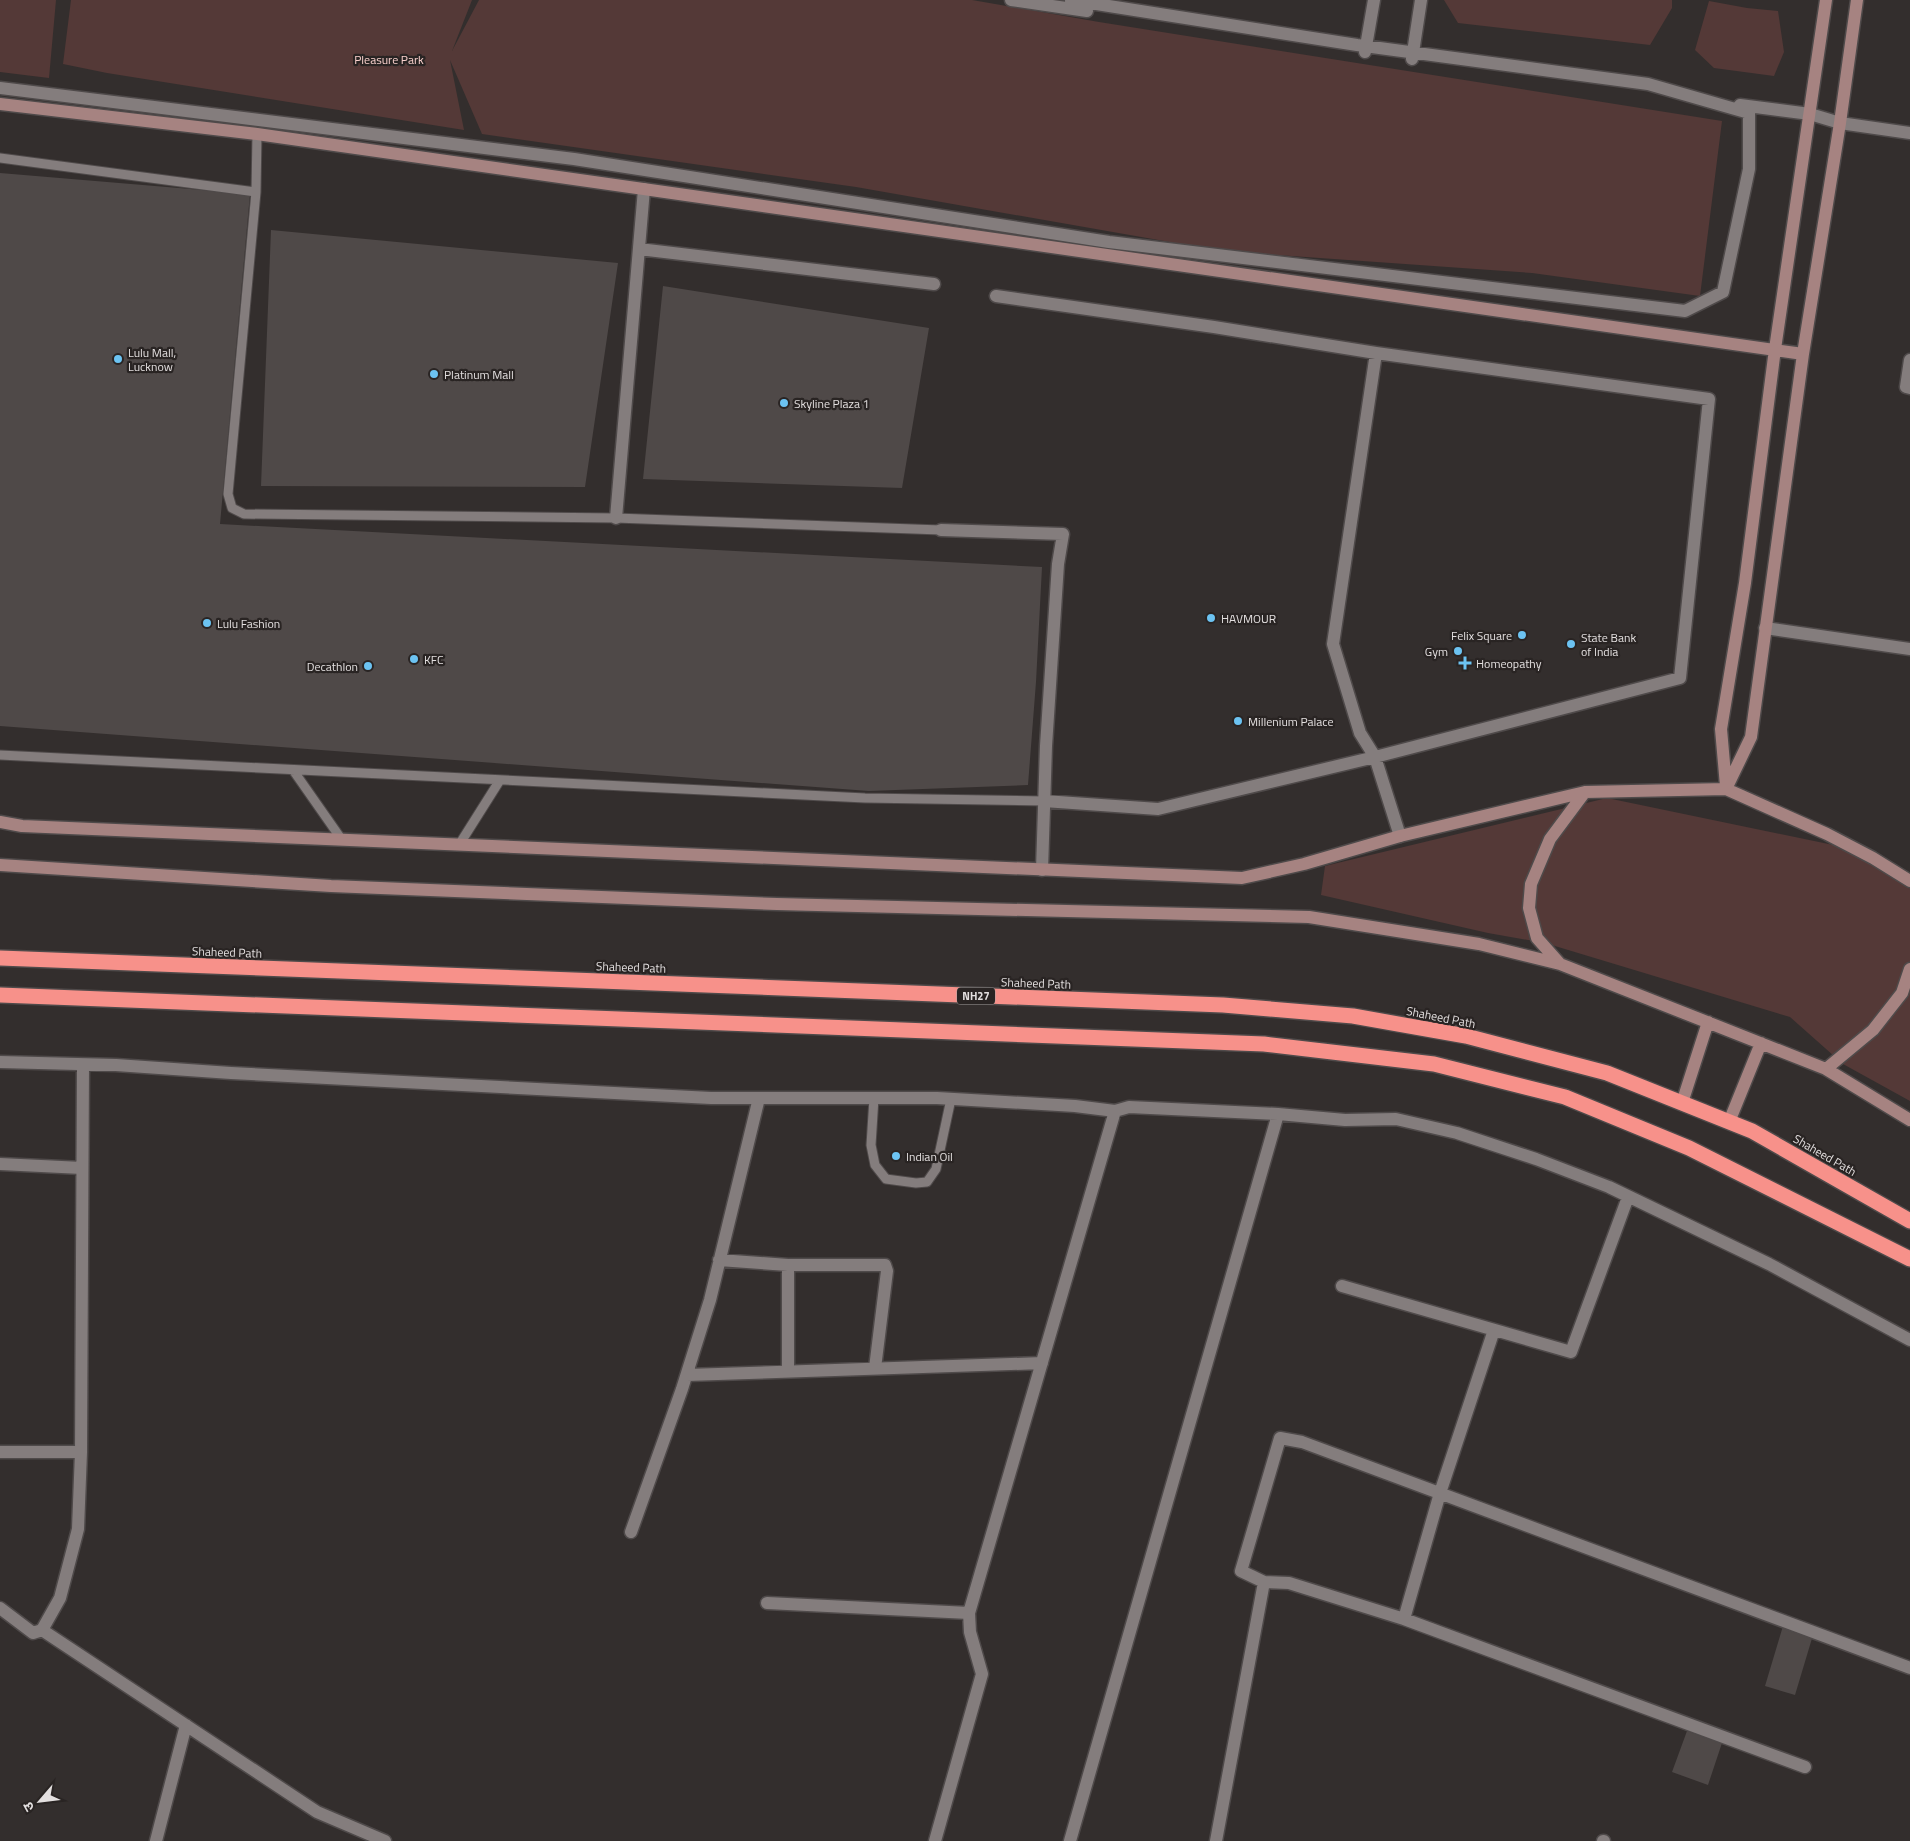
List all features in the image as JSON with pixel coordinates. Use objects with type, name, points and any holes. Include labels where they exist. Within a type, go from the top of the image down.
[{"type":"highway","name":"Shaheed Path","points":[[0,958],[1224,1005],[1343,1015],[1466,1036],[1607,1073],[1752,1131],[1910,1221]]},
{"type":"highway","points":[[0,995],[1254,1043],[1434,1064],[1565,1098],[1689,1148],[1910,1259]]},
{"type":"street","points":[[1011,0],[1412,60],[1810,114],[1840,123],[1910,133]]},
{"type":"street","points":[[0,88],[574,159],[1109,242],[1675,310],[1685,311],[1723,292],[1749,168],[1749,113],[1648,84],[1357,45],[1071,0]]},
{"type":"street","points":[[1365,52],[1374,0]]},
{"type":"street","points":[[1412,60],[1421,0]]},
{"type":"street","points":[[1726,788],[1721,729],[1745,583],[1826,0]]},
{"type":"street","points":[[1726,788],[1750,737],[1803,354],[1840,123],[1857,0]]},
{"type":"street","points":[[0,104],[257,134],[1803,354]]},
{"type":"street","points":[[616,518],[644,189]]},
{"type":"street","points":[[639,249],[934,284]]},
{"type":"street","points":[[996,296],[1709,399],[1680,678],[1375,758],[1158,809],[1044,801]]},
{"type":"street","points":[[1376,352],[1333,644],[1360,732],[1375,758],[1400,836]]},
{"type":"street","points":[[1910,360],[1906,386],[1910,388]]},
{"type":"street","points":[[940,530],[1062,534],[1046,746],[1042,870]]},
{"type":"street","points":[[1765,628],[1910,649]]},
{"type":"street","points":[[0,822],[22,826],[1242,878],[1304,864],[1400,836],[1585,792],[1726,788],[1827,834],[1873,858],[1910,881]]},
{"type":"street","points":[[1560,964],[1537,938],[1529,908],[1532,884],[1550,840],[1585,792]]},
{"type":"street","points":[[0,865],[331,886],[786,904],[1310,917],[1479,944],[1560,964],[1826,1069],[1910,1120]]},
{"type":"street","points":[[1826,1069],[1873,1030],[1902,993],[1910,969]]},
{"type":"street","points":[[1682,1103],[1708,1022]]},
{"type":"street","points":[[1729,1122],[1761,1043]]},
{"type":"street","points":[[0,1062],[116,1065],[231,1073],[711,1098],[951,1099],[1075,1106],[1115,1112],[1129,1107],[1278,1114],[1345,1120],[1396,1119],[1457,1132],[1609,1187],[1769,1264],[1910,1340]]},
{"type":"street","points":[[0,1608],[33,1633],[42,1630],[60,1598],[78,1529],[81,1452],[83,1065]]},
{"type":"street","points":[[631,1532],[687,1374],[710,1300],[759,1098]]},
{"type":"street","points":[[934,1841],[982,1674],[970,1632],[969,1613],[1115,1112]]},
{"type":"street","points":[[1070,1841],[1278,1114]]},
{"type":"street","points":[[0,1164],[82,1168]]},
{"type":"street","points":[[1342,1286],[1571,1352],[1628,1197]]},
{"type":"street","points":[[719,1260],[788,1265],[885,1265],[887,1271],[876,1368]]},
{"type":"street","points":[[788,1265],[788,1371]]},
{"type":"street","points":[[1404,1619],[1440,1493],[1494,1330]]},
{"type":"street","points":[[687,1374],[1042,1363]]},
{"type":"street","points":[[1805,1767],[1404,1619],[1289,1583],[1264,1582],[1241,1571],[1280,1438],[1302,1442],[1910,1668]]},
{"type":"street","points":[[0,1452],[81,1452]]},
{"type":"street","points":[[1216,1841],[1264,1582]]},
{"type":"street","points":[[768,1603],[969,1613]]},
{"type":"street","points":[[42,1630],[317,1812],[385,1841]]},
{"type":"street","points":[[156,1841],[186,1725]]},
{"type":"lane","points":[[257,134],[256,192],[228,494],[232,508],[244,514],[616,518],[940,530]]},
{"type":"lane","points":[[0,158],[256,192]]},
{"type":"lane","points":[[0,755],[865,798],[1044,801]]},
{"type":"lane","points":[[293,770],[342,840]]},
{"type":"lane","points":[[459,845],[500,780]]},
{"type":"lane","points":[[874,1098],[872,1145],[875,1165],[886,1179],[916,1183],[927,1182],[936,1169],[951,1099]]},
{"type":"green space","points":[[0,0],[56,0],[49,78],[0,72]]},
{"type":"green space","name":"Pleasure Park","points":[[71,0],[472,0],[452,51],[479,0],[972,0],[1722,121],[1700,296],[1532,273],[1221,251],[856,187],[482,134],[450,60],[464,130],[107,73],[63,64]]},
{"type":"green space","points":[[1444,0],[1672,0],[1672,8],[1650,45],[1458,23]]},
{"type":"green space","points":[[1709,1],[1778,11],[1784,52],[1774,76],[1714,68],[1695,50]]},
{"type":"green space","points":[[1607,798],[1867,852],[1910,888],[1910,1101],[1843,1064],[1790,1017],[1545,943],[1488,933],[1321,895],[1325,866]]},
{"type":"building","name":"Lulu Mall, Lucknow","points":[[0,173],[250,194],[220,524],[1042,567],[1028,785],[869,791],[0,726]]},
{"type":"building","name":"Platinum Mall","points":[[271,230],[618,263],[585,487],[261,486]]},
{"type":"building","name":"Skyline Plaza 1","points":[[663,286],[929,328],[902,488],[643,479]]},
{"type":"building","points":[[1783,1626],[1813,1635],[1795,1695],[1765,1686]]},
{"type":"building","points":[[1687,1731],[1722,1743],[1708,1785],[1672,1772]]},
{"type":"place","name":"Lulu Mall, Lucknow","points":[[118,359]]},
{"type":"place","name":"Platinum Mall","points":[[434,374]]},
{"type":"place","name":"Skyline Plaza 1","points":[[784,403]]},
{"type":"place","name":"HAVMOUR","points":[[1211,618]]},
{"type":"place","name":"Lulu Fashion","points":[[207,623]]},
{"type":"place","name":"Felix Square","points":[[1522,635]]},
{"type":"place","name":"State Bank of India","points":[[1571,644]]},
{"type":"place","name":"Gym","points":[[1458,651]]},
{"type":"place","name":"KFC","points":[[414,659]]},
{"type":"place","name":"Homeopathy","points":[[1465,663]]},
{"type":"place","name":"Decathlon","points":[[368,666]]},
{"type":"place","name":"Millenium Palace","points":[[1238,721]]},
{"type":"place","name":"Indian Oil","points":[[896,1156]]}]
